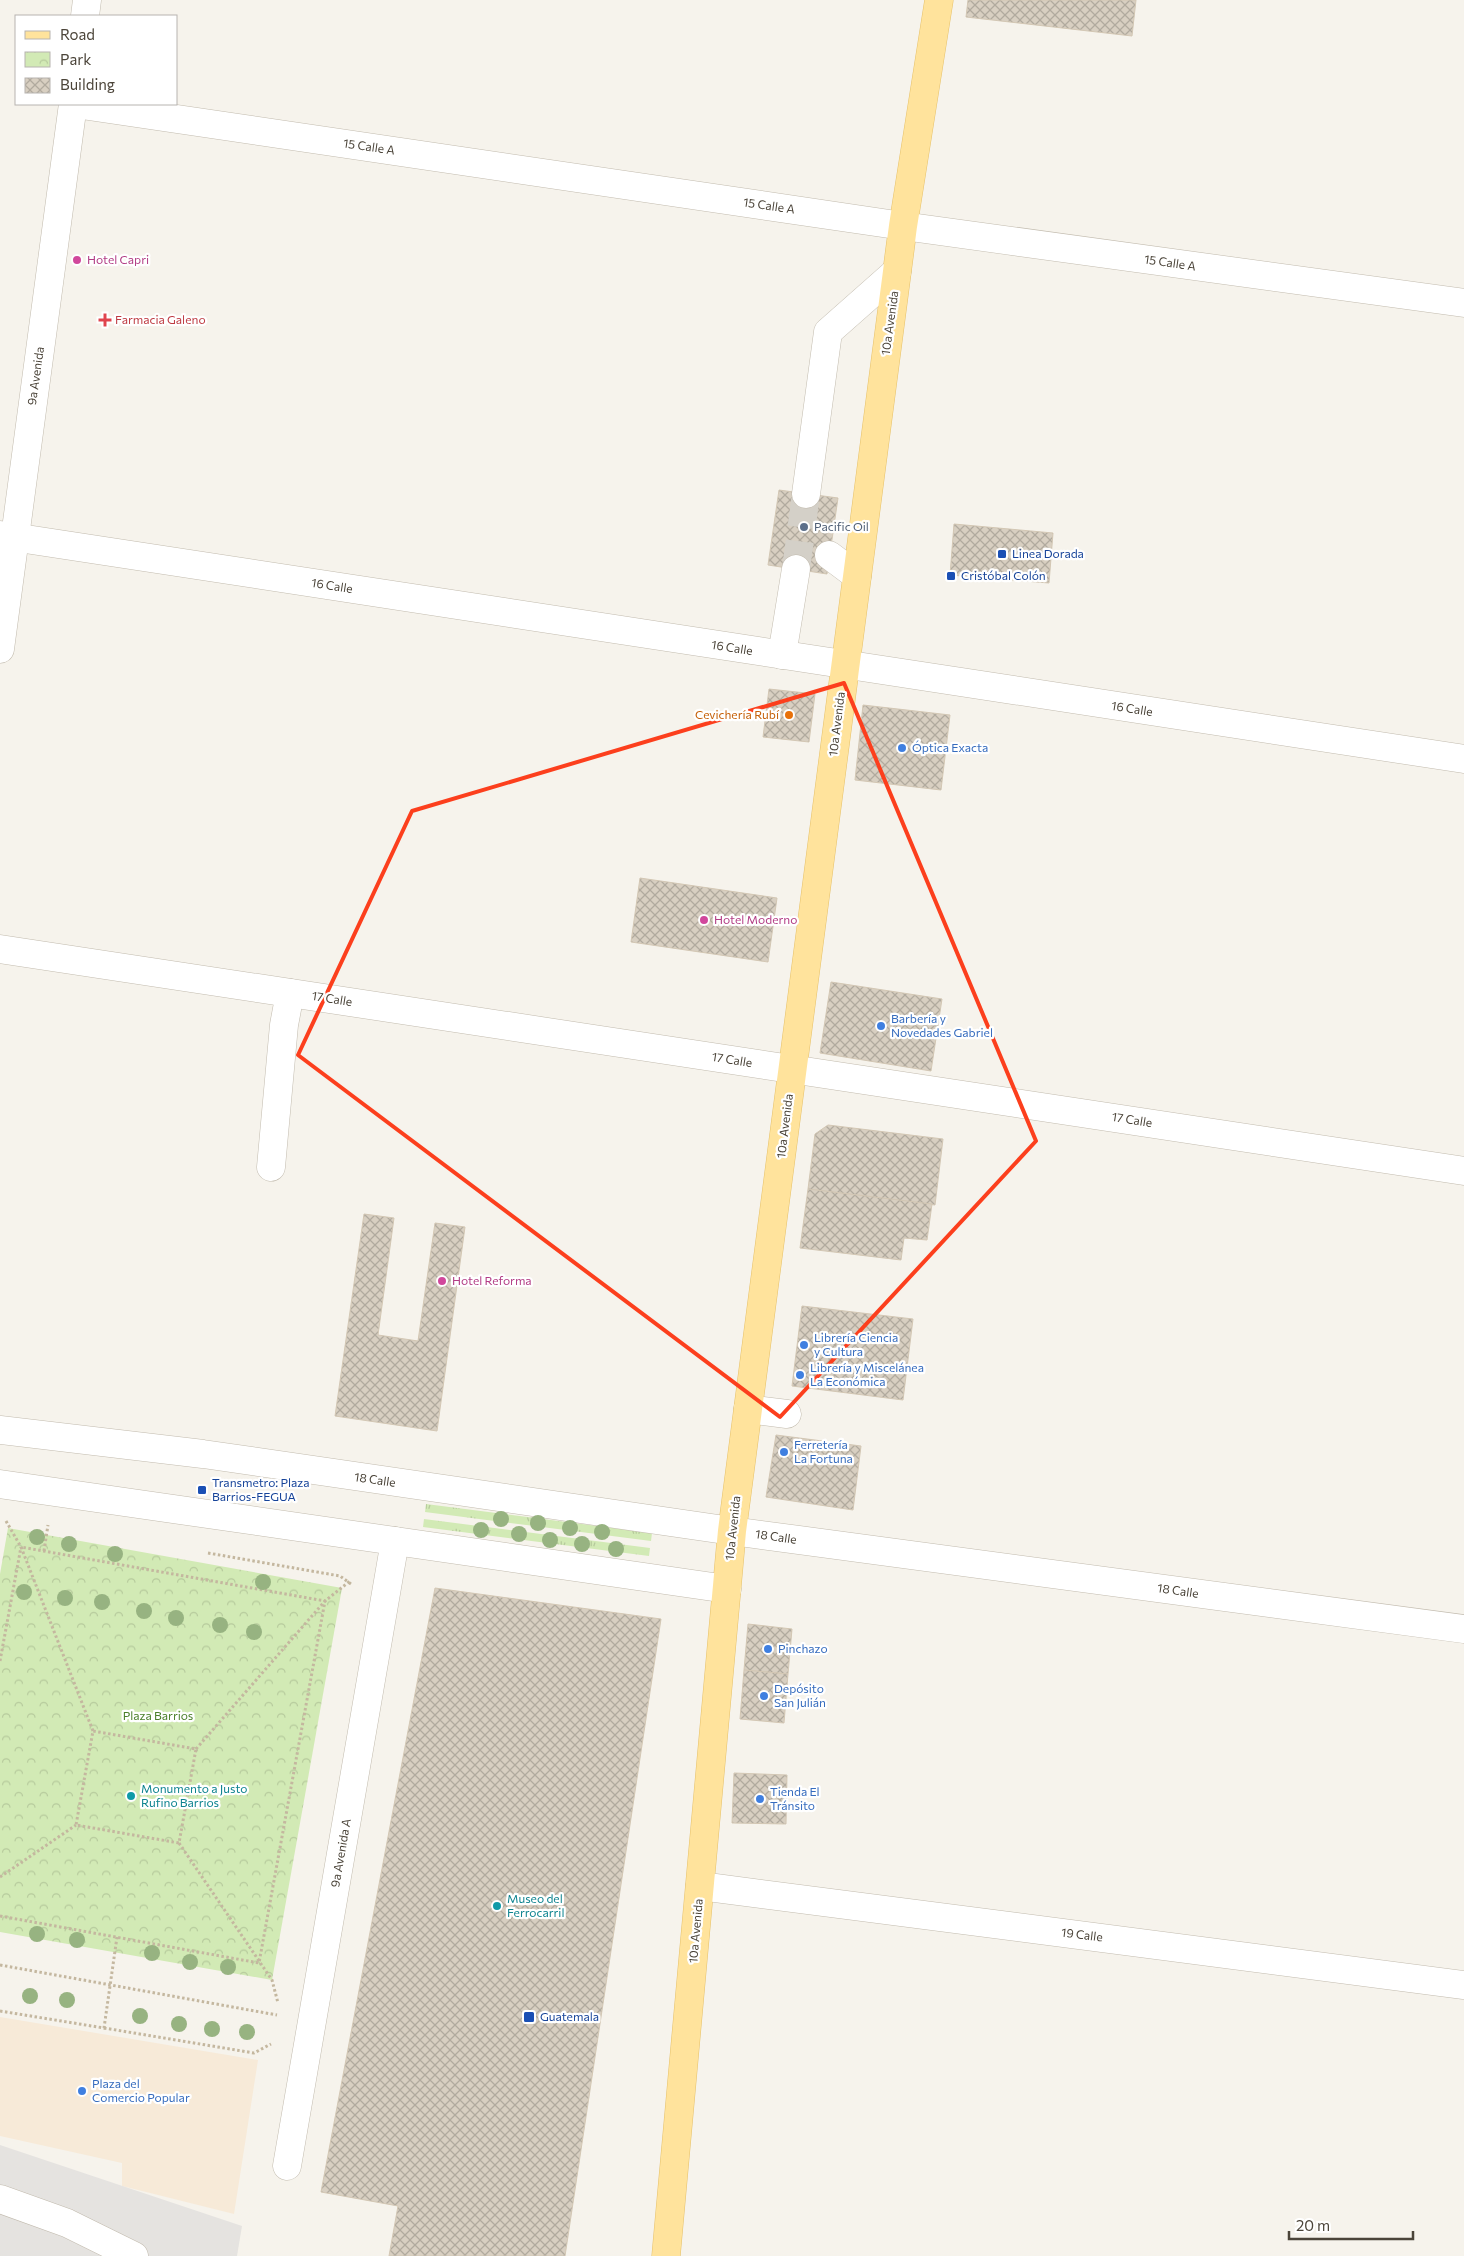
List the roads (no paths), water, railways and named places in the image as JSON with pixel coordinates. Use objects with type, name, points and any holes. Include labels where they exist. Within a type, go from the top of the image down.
[{"type":"main road","name":"10a Avenida","points":[[666,2256],[732,1531],[903,226],[939,0]]},
{"type":"street","points":[[85,15],[87,0]]},
{"type":"street","name":"9a Avenida","points":[[0,649],[7,536],[74,105]]},
{"type":"street","name":"15 Calle A","points":[[81,105],[903,226],[1464,303]]},
{"type":"street","points":[[806,494],[828,332],[897,271]]},
{"type":"street","name":"16 Calle","points":[[7,536],[1464,760]]},
{"type":"street","points":[[830,555],[857,576]]},
{"type":"street","points":[[782,655],[796,570]]},
{"type":"street","name":"17 Calle","points":[[0,949],[1464,1171]]},
{"type":"street","points":[[271,1166],[284,1025],[290,992]]},
{"type":"street","points":[[748,1409],[787,1414]]},
{"type":"street","name":"18 Calle","points":[[0,1430],[203,1454],[732,1531],[1464,1629]]},
{"type":"street","points":[[0,1484],[727,1589]]},
{"type":"street","name":"9a Avenida A","points":[[287,2166],[395,1541]]},
{"type":"street","name":"19 Calle","points":[[700,1886],[1464,1985]]},
{"type":"street","points":[[0,2199],[67,2223],[134,2256]]},
{"type":"tunnel","points":[[796,569],[806,494]]},
{"type":"place","name":"Hotel Capri","points":[[77,260]]},
{"type":"place","name":"Farmacia Galeno","points":[[105,320]]},
{"type":"place","name":"Pacific Oil","points":[[804,527]]},
{"type":"place","name":"Linea Dorada","points":[[1002,554]]},
{"type":"place","name":"Cristóbal Colón","points":[[951,576]]},
{"type":"place","name":"Cevichería Rubí","points":[[789,715]]},
{"type":"place","name":"Óptica Exacta","points":[[902,748]]},
{"type":"place","name":"Hotel Moderno","points":[[704,920]]},
{"type":"place","name":"Barbería y Novedades Gabriel","points":[[881,1026]]},
{"type":"place","name":"Hotel Reforma","points":[[442,1281]]},
{"type":"place","name":"Librería Ciencia y Cultura","points":[[804,1345]]},
{"type":"place","name":"Librería y Miscelánea La Económica","points":[[800,1375]]},
{"type":"place","name":"Ferretería La Fortuna","points":[[784,1452]]},
{"type":"place","name":"Transmetro: Plaza Barrios-FEGUA","points":[[202,1490]]},
{"type":"place","name":"Pinchazo","points":[[768,1649]]},
{"type":"place","name":"Depósito San Julián","points":[[764,1696]]},
{"type":"place","name":"Monumento a Justo Rufino Barrios","points":[[131,1796]]},
{"type":"place","name":"Tienda El Tránsito","points":[[760,1799]]},
{"type":"place","name":"Museo del Ferrocarril","points":[[497,1906]]},
{"type":"place","name":"Guatemala","points":[[529,2017]]},
{"type":"place","name":"Plaza del Comercio Popular","points":[[82,2091]]},
{"type":"park label","name":"Plaza Barrios","points":[[158,1716]]}]
